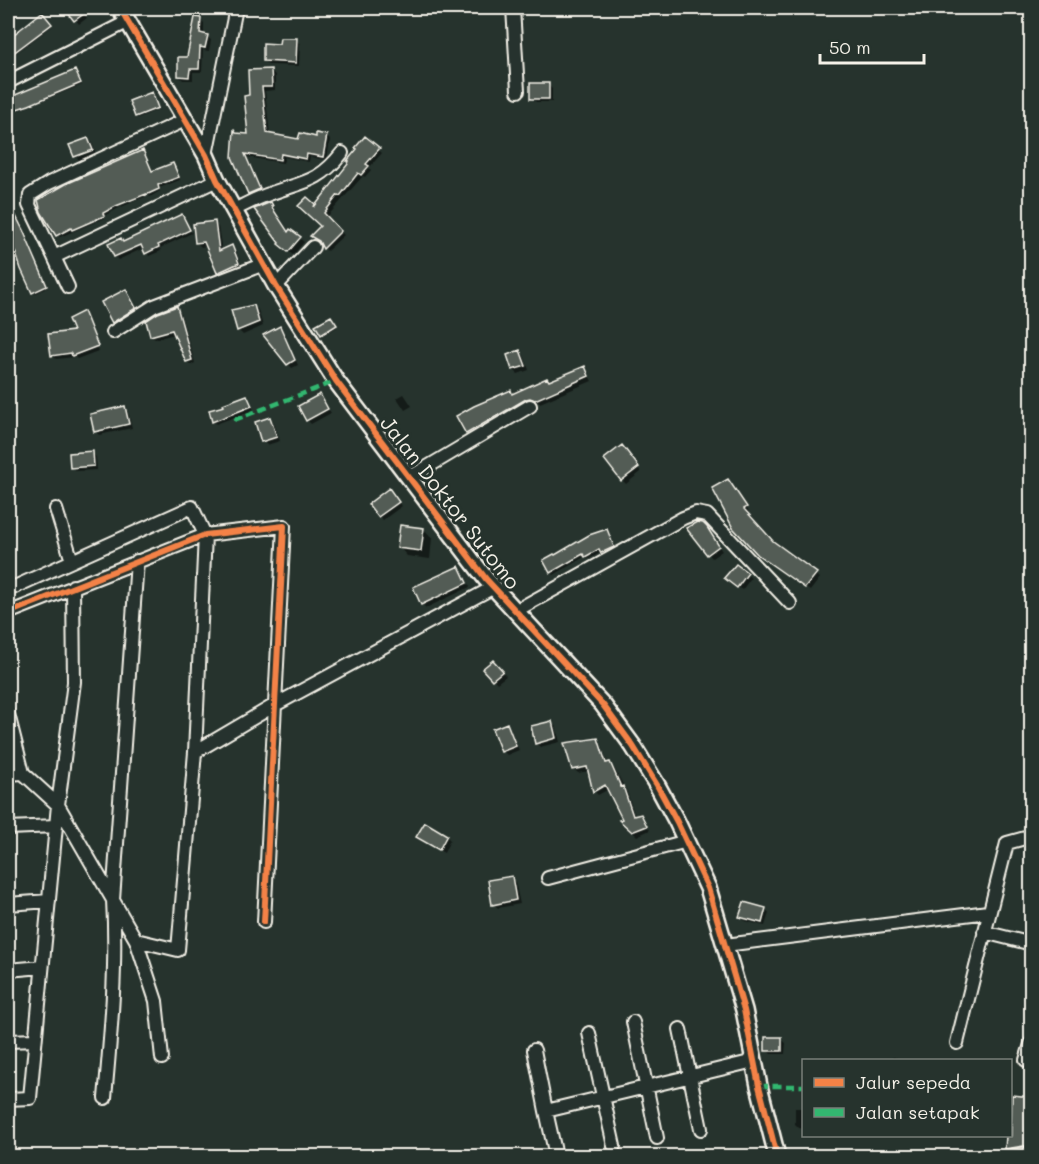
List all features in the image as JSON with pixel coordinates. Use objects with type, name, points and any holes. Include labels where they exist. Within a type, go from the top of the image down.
[{"type":"street","name":"Jalan Doktor Sutomo","points":[[120,8],[206,155],[217,180],[276,286],[336,381],[494,587],[603,705],[657,785],[687,841],[708,888],[744,1010],[777,1156]]},
{"type":"street","points":[[206,155],[236,8]]},
{"type":"street","points":[[513,8],[518,91]]},
{"type":"street","points":[[8,82],[129,21]]},
{"type":"street","points":[[68,287],[28,205],[30,195],[49,183],[185,120]]},
{"type":"street","points":[[234,210],[262,196],[321,176],[331,168],[342,153]]},
{"type":"street","points":[[54,257],[217,180]]},
{"type":"street","points":[[276,286],[313,247]]},
{"type":"street","points":[[112,332],[154,306],[264,264]]},
{"type":"street","points":[[409,478],[530,406]]},
{"type":"street","points":[[8,590],[192,507],[205,535],[195,752],[178,950],[136,940]]},
{"type":"street","points":[[56,509],[72,561]]},
{"type":"street","points":[[517,610],[696,513],[707,515],[790,603]]},
{"type":"street","points":[[8,613],[205,535],[284,526],[264,921]]},
{"type":"street","points":[[105,1098],[113,1011],[115,928],[113,900],[137,561]]},
{"type":"street","points":[[8,1099],[30,1098],[58,804],[74,682],[72,586]]},
{"type":"street","points":[[195,752],[275,705],[494,587]]},
{"type":"street","points":[[8,714],[23,773],[58,804],[136,940],[156,1001],[162,1058]]},
{"type":"street","points":[[8,774],[23,773]]},
{"type":"street","points":[[8,828],[56,826]]},
{"type":"street","points":[[957,1043],[1007,843],[1032,836]]},
{"type":"street","points":[[548,878],[687,841]]},
{"type":"street","points":[[8,904],[49,901]]},
{"type":"street","points":[[725,945],[988,912]]},
{"type":"street","points":[[984,932],[1032,944]]},
{"type":"street","points":[[8,970],[42,967]]},
{"type":"street","points":[[633,1022],[657,1138]]},
{"type":"street","points":[[680,1029],[701,1129]]},
{"type":"street","points":[[589,1033],[614,1146]]},
{"type":"street","points":[[8,1041],[35,1040]]},
{"type":"street","points":[[1026,1060],[1032,1041]]},
{"type":"street","points":[[534,1050],[556,1156]]},
{"type":"street","points":[[546,1111],[754,1061]]},
{"type":"street","points":[[1013,1156],[1032,1153]]},
{"type":"building","points":[[64,8],[92,8],[74,21]]},
{"type":"building","points":[[42,12],[52,24],[8,57],[8,39]]},
{"type":"building","points":[[195,17],[201,18],[200,33],[208,35],[205,48],[200,47],[199,69],[190,69],[189,77],[178,76],[178,57],[187,57]]},
{"type":"building","points":[[280,38],[297,38],[296,63],[263,61],[263,43],[279,44]]},
{"type":"building","points":[[271,69],[272,87],[262,87],[267,133],[298,139],[300,133],[316,137],[316,133],[327,135],[323,157],[307,154],[306,159],[281,154],[280,160],[245,154],[260,189],[248,194],[232,157],[234,130],[236,133],[248,134],[244,96],[249,95],[248,70]]},
{"type":"building","points":[[75,70],[81,83],[8,112],[8,98]]},
{"type":"building","points":[[530,83],[549,83],[549,99],[530,99]]},
{"type":"building","points":[[152,92],[158,108],[135,117],[129,101]]},
{"type":"building","points":[[365,136],[380,148],[366,164],[369,166],[361,175],[358,173],[324,213],[341,231],[323,249],[319,241],[310,236],[320,226],[298,206],[307,197],[315,204],[314,207],[348,164],[349,161],[347,161]]},
{"type":"building","points":[[88,138],[93,150],[74,157],[69,145]]},
{"type":"building","points":[[143,150],[152,171],[173,163],[179,177],[158,185],[159,189],[146,195],[116,206],[103,213],[104,216],[56,236],[41,212],[38,200],[66,184]]},
{"type":"building","points":[[8,200],[47,286],[32,293],[8,232]]},
{"type":"building","points":[[271,202],[273,206],[271,206],[288,232],[290,229],[301,237],[288,252],[278,244],[254,209]]},
{"type":"building","points":[[182,214],[190,230],[158,245],[159,247],[145,254],[141,245],[114,257],[108,244],[121,238],[123,242]]},
{"type":"building","points":[[215,221],[219,251],[232,245],[239,263],[217,273],[204,242],[195,243],[193,224]]},
{"type":"building","points":[[126,289],[136,308],[112,323],[101,302]]},
{"type":"building","points":[[254,305],[259,322],[237,331],[231,310]]},
{"type":"building","points":[[177,306],[192,360],[186,362],[172,330],[150,336],[146,321],[158,313]]},
{"type":"building","points":[[84,311],[98,346],[72,356],[71,353],[51,356],[48,334],[73,331],[68,319]]},
{"type":"building","points":[[331,316],[337,325],[321,335],[315,325]]},
{"type":"building","points":[[280,326],[295,360],[287,365],[263,335]]},
{"type":"building","points":[[520,350],[526,366],[512,370],[507,355]]},
{"type":"building","points":[[585,366],[589,376],[535,400],[526,399],[466,434],[456,416],[511,390],[512,394],[547,378],[549,381]]},
{"type":"building","points":[[320,394],[328,409],[306,421],[298,406]]},
{"type":"building","points":[[247,395],[252,406],[212,422],[209,410]]},
{"type":"building","points":[[125,406],[129,424],[94,432],[90,414]]},
{"type":"building","points":[[270,417],[277,437],[261,442],[255,422]]},
{"type":"building","points":[[622,445],[639,467],[621,481],[604,459]]},
{"type":"building","points":[[93,451],[94,466],[70,468],[69,453]]},
{"type":"building","points":[[728,479],[747,507],[744,509],[773,541],[817,573],[805,588],[758,555],[733,528],[712,488]]},
{"type":"building","points":[[389,488],[399,502],[378,517],[368,504]]},
{"type":"building","points":[[697,522],[707,527],[719,546],[707,555],[686,528]]},
{"type":"building","points":[[400,525],[424,528],[421,551],[397,548]]},
{"type":"building","points":[[607,529],[614,547],[601,553],[599,549],[585,557],[583,554],[550,573],[543,560],[589,535]]},
{"type":"building","points":[[736,564],[748,573],[737,588],[724,578]]},
{"type":"building","points":[[459,566],[467,583],[421,605],[413,587]]},
{"type":"building","points":[[493,660],[503,671],[492,680],[482,669]]},
{"type":"building","points":[[552,721],[556,738],[535,744],[531,726]]},
{"type":"building","points":[[507,723],[516,746],[501,752],[492,729]]},
{"type":"building","points":[[598,738],[606,763],[610,762],[621,787],[623,786],[633,816],[641,814],[647,826],[632,832],[619,820],[622,819],[605,785],[593,792],[587,767],[572,770],[564,743]]},
{"type":"building","points":[[425,822],[447,835],[439,850],[416,837]]},
{"type":"building","points":[[512,876],[516,900],[492,905],[488,880]]},
{"type":"building","points":[[744,902],[766,908],[762,923],[739,917]]},
{"type":"building","points":[[765,1037],[782,1037],[782,1051],[765,1051]]},
{"type":"building","points":[[1012,1095],[1031,1097],[1026,1129],[1030,1129],[1030,1145],[1005,1149],[1006,1137],[1012,1137]]},
{"type":"marked path","points":[[234,420],[336,381]]},
{"type":"marked path","points":[[759,1086],[802,1086]]},
{"type":"cycle path","points":[[120,8],[206,155],[217,180],[276,286],[336,381],[486,579],[603,705],[633,746],[657,785],[708,888],[744,1010],[759,1086],[777,1156]]},
{"type":"cycle path","points":[[8,613],[205,535],[284,526],[264,922]]}]
